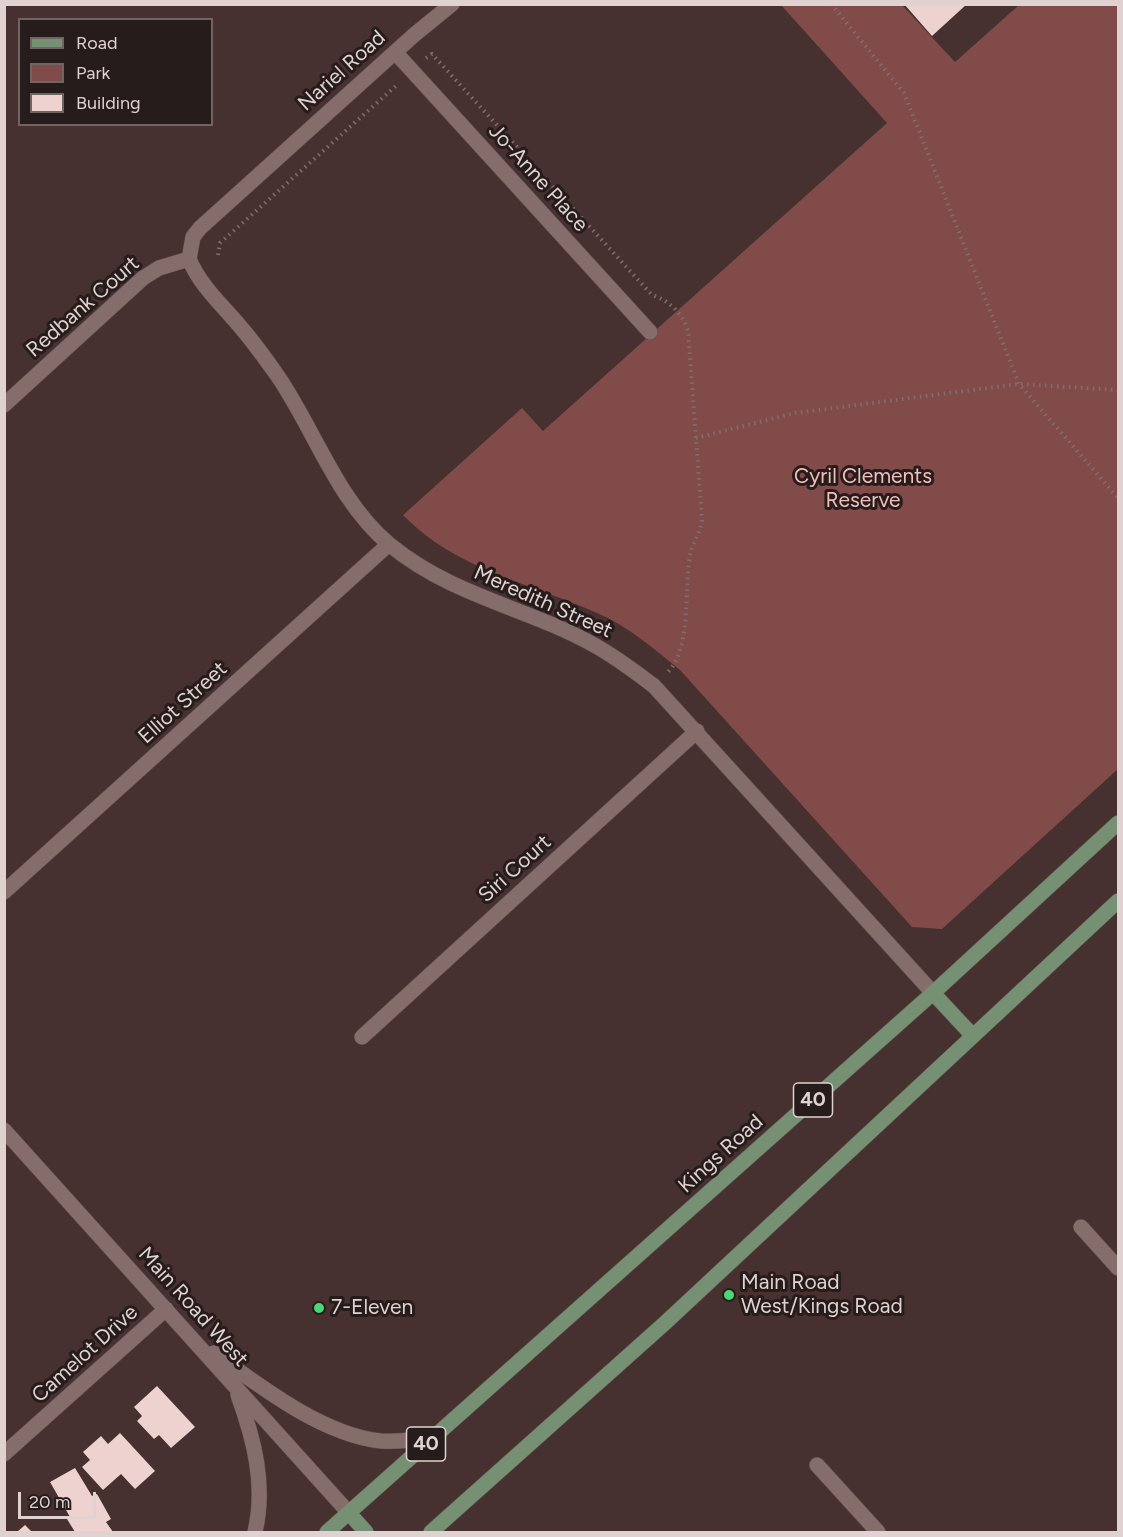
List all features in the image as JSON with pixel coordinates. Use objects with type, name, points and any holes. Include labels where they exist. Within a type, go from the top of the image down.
[{"type":"main road","name":"Kings Road","points":[[349,1514],[933,993],[1119,823]]},
{"type":"main road","points":[[431,1533],[665,1323],[1119,901]]},
{"type":"main road","points":[[933,993],[973,1036]]},
{"type":"main road","points":[[349,1514],[366,1533]]},
{"type":"main road","name":"40","points":[[327,1533],[349,1514]]},
{"type":"street","name":"Nariel Road","points":[[189,259],[190,248],[200,228],[395,52],[452,4]]},
{"type":"street","name":"Jo-Anne Place","points":[[395,52],[650,332]]},
{"type":"street","name":"Redbank Court","points":[[4,405],[143,279],[159,268],[189,259]]},
{"type":"street","name":"Meredith Street","points":[[189,259],[203,284],[241,327],[276,374],[348,496],[365,519],[389,544],[452,584],[594,645],[654,686],[933,993]]},
{"type":"street","name":"Elliot Street","points":[[4,892],[389,544]]},
{"type":"street","name":"Siri Court","points":[[362,1037],[697,731]]},
{"type":"street","name":"Main Road West","points":[[4,1130],[349,1514]]},
{"type":"street","points":[[1082,1227],[1119,1268]]},
{"type":"street","name":"Camelot Drive","points":[[4,1454],[166,1308]]},
{"type":"street","points":[[192,1338],[270,1393],[334,1427],[380,1441],[432,1438]]},
{"type":"street","points":[[235,1386],[249,1427],[260,1480],[260,1506],[255,1533]]},
{"type":"street","points":[[817,1465],[878,1533]]},
{"type":"path","points":[[831,4],[904,93],[1019,384],[1119,498]]},
{"type":"path","points":[[218,255],[220,243],[432,54],[652,295],[666,300],[678,311],[688,330],[701,529],[692,549],[680,656],[677,663],[654,686]]},
{"type":"path","points":[[696,438],[795,412],[1019,384],[1119,390]]},
{"type":"green space","name":"Cyril Clements Reserve","points":[[781,5],[902,5],[955,62],[1019,5],[1118,5],[1118,769],[942,929],[912,927],[680,670],[650,646],[619,624],[597,613],[470,562],[424,534],[403,515],[522,408],[543,431],[887,123]]},
{"type":"building","points":[[904,4],[967,4],[932,36]]},
{"type":"building","points":[[157,1386],[195,1427],[171,1448],[159,1435],[154,1439],[137,1421],[142,1416],[134,1407]]},
{"type":"building","points":[[120,1433],[155,1471],[135,1489],[121,1474],[103,1490],[82,1467],[90,1460],[83,1452],[101,1436],[108,1444]]},
{"type":"building","points":[[75,1468],[92,1496],[97,1494],[111,1519],[106,1522],[113,1532],[75,1532],[67,1519],[70,1517],[50,1482]]},
{"type":"building","points":[[25,1525],[32,1532],[17,1532]]},
{"type":"place","name":"Main Road West/Kings Road","points":[[729,1295]]},
{"type":"place","name":"7-Eleven","points":[[319,1308]]}]
